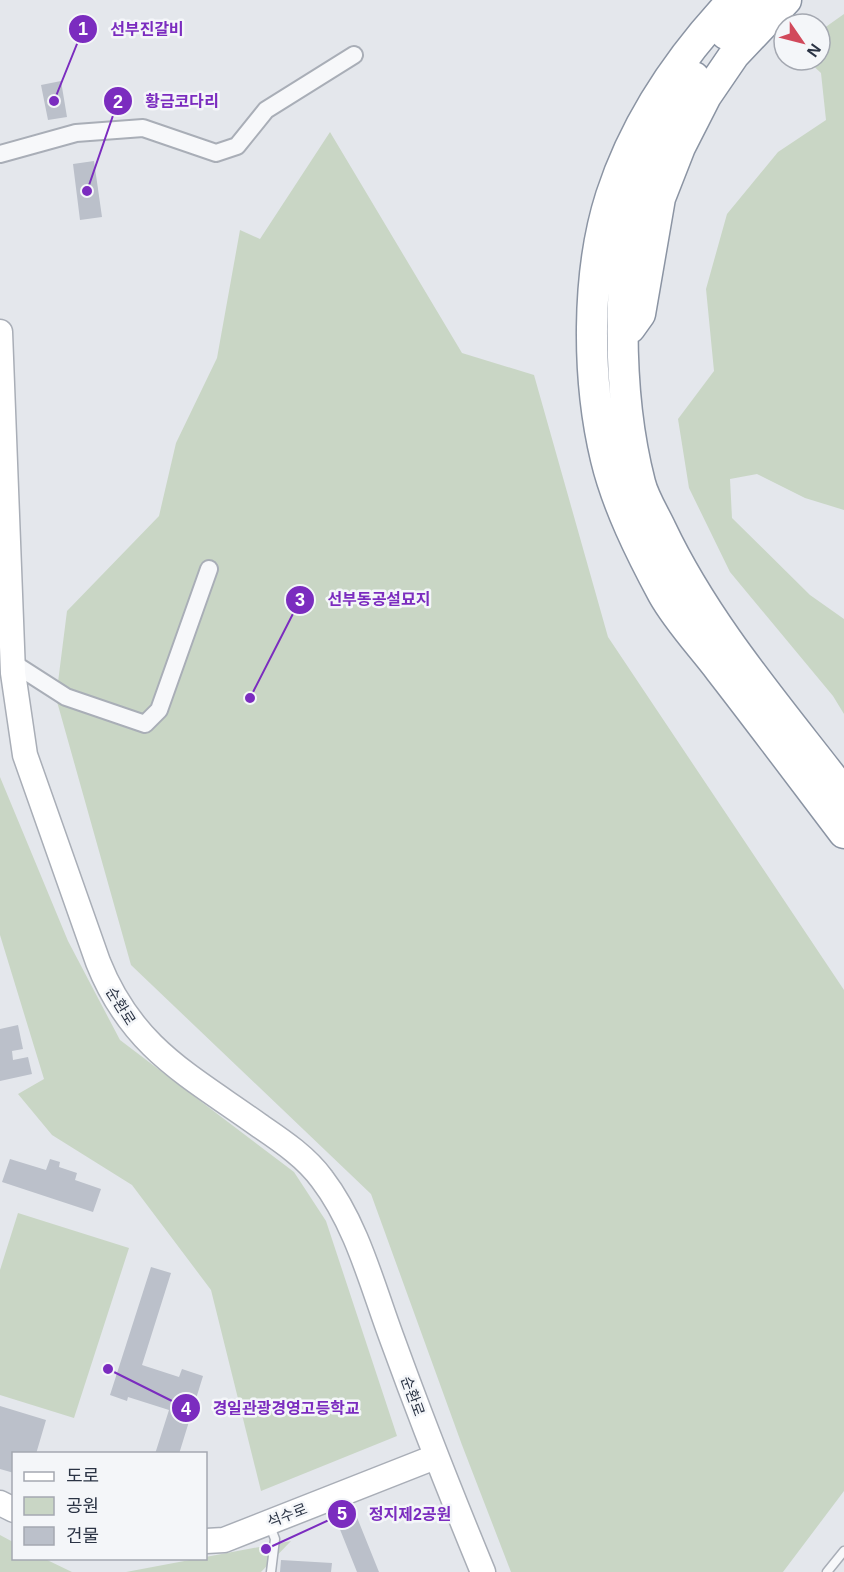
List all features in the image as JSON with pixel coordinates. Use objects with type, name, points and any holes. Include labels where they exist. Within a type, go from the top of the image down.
[{"type":"highway","points":[[733,0],[674,72],[639,128],[611,197],[596,270],[592,333],[594,398],[606,461],[627,519],[664,596],[844,833]]},
{"type":"highway","points":[[758,0],[719,42],[688,87],[659,138],[633,207],[624,270],[621,340],[625,401],[640,486],[675,559],[716,625],[844,793]]},
{"type":"highway","points":[[621,340],[640,314],[660,198],[680,147],[706,96],[734,55],[786,0]]},
{"type":"main road","name":"순환로","points":[[0,332],[13,663],[25,755],[108,988],[124,1016],[154,1049],[284,1143],[321,1178],[346,1215],[435,1457],[483,1572]]},
{"type":"main road","name":"석수로","points":[[207,1541],[224,1540],[435,1457]]},
{"type":"street","points":[[0,154],[76,133],[143,128],[216,153],[237,146],[266,110],[354,55]]},
{"type":"street","points":[[13,663],[66,697],[145,724],[159,710],[209,569]]},
{"type":"lane","points":[[268,1522],[275,1539],[271,1572]]},
{"type":"lane","points":[[826,1572],[844,1551]]},
{"type":"green space","points":[[844,14],[844,510],[805,498],[757,474],[730,479],[732,518],[810,595],[844,619],[844,714],[833,696],[730,572],[689,488],[678,419],[714,371],[706,289],[727,214],[778,152],[826,120],[820,72],[832,72],[832,22]]},
{"type":"green space","points":[[330,132],[462,353],[534,375],[608,637],[844,990],[844,1491],[783,1572],[511,1572],[462,1445],[371,1194],[131,965],[56,698],[67,611],[159,516],[176,443],[217,358],[240,230],[260,239]]},
{"type":"green space","points":[[0,777],[68,941],[120,1040],[294,1172],[326,1221],[397,1436],[261,1491],[211,1290],[132,1185],[52,1135],[18,1094],[44,1079],[0,935]]},
{"type":"green space","points":[[18,1213],[129,1248],[74,1418],[0,1395],[0,1270]]},
{"type":"green space","points":[[0,1535],[12,1541],[12,1560],[47,1560],[72,1572],[0,1572]]},
{"type":"green space","points":[[291,1541],[261,1572],[126,1572],[190,1560],[207,1560],[207,1557]]},
{"type":"building","points":[[61,81],[67,117],[48,120],[41,85]]},
{"type":"building","points":[[94,161],[102,217],[80,220],[73,164]]},
{"type":"building","points":[[18,1025],[23,1049],[12,1051],[13,1060],[28,1057],[32,1074],[0,1081],[0,1029]]},
{"type":"building","points":[[10,1159],[46,1170],[50,1159],[60,1162],[59,1167],[77,1173],[75,1180],[101,1189],[93,1212],[2,1182]]},
{"type":"building","points":[[151,1267],[171,1273],[142,1365],[179,1377],[182,1369],[203,1376],[180,1452],[156,1452],[169,1410],[128,1397],[127,1401],[110,1395]]},
{"type":"building","points":[[0,1406],[46,1420],[37,1452],[12,1452],[12,1472],[0,1469]]},
{"type":"building","points":[[354,1510],[379,1572],[357,1572],[335,1517]]},
{"type":"building","points":[[281,1560],[332,1563],[331,1572],[280,1572]]},
{"type":"place","name":"선부진갈비","points":[[54,101]]},
{"type":"place","name":"황금코다리","points":[[87,191]]},
{"type":"place","name":"선부동공설묘지","points":[[250,698]]},
{"type":"place","name":"경일관광경영고등학교","points":[[108,1369]]},
{"type":"place","name":"정지제2공원","points":[[266,1549]]}]
